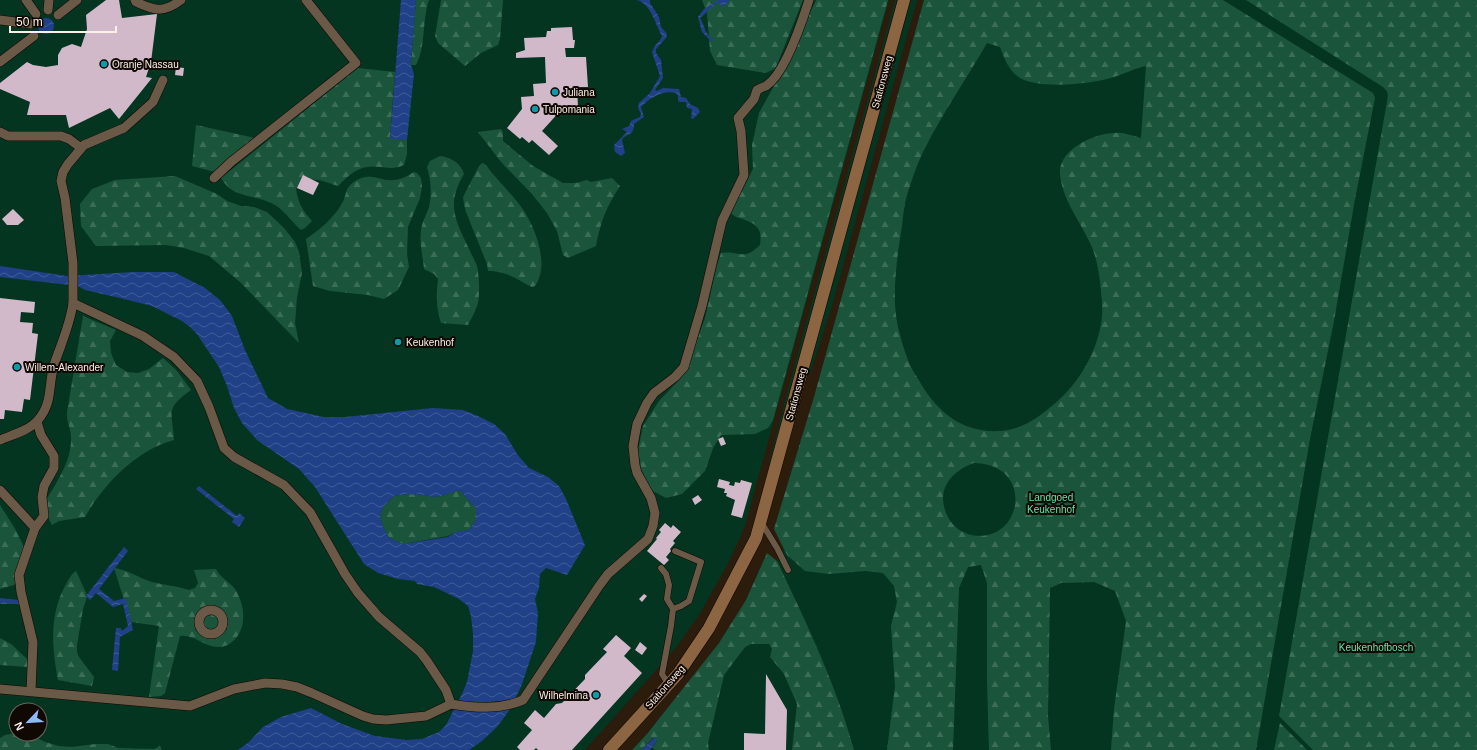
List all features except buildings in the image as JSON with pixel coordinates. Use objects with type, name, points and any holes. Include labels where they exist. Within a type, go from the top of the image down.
[{"type":"main road","name":"Stationsweg","points":[[608,750],[678,674],[709,628],[756,538],[904,0]]},
{"type":"street","points":[[26,0],[36,14]]},
{"type":"street","points":[[48,10],[49,0]]},
{"type":"street","points":[[58,15],[77,0]]},
{"type":"street","points":[[136,0],[136,2],[151,9],[169,9],[181,0]]},
{"type":"street","points":[[214,178],[231,162],[356,63],[306,0]]},
{"type":"street","points":[[0,689],[190,706],[234,689],[265,683],[282,684],[297,687],[363,716],[373,719],[386,720],[426,716],[452,704],[461,707],[486,708],[499,707],[523,700],[608,574],[648,539],[653,526],[655,513],[651,498],[637,473],[635,465],[633,446],[637,424],[647,403],[654,393],[675,376],[684,366],[702,306],[722,221],[744,175],[741,131],[738,118],[754,99],[757,90],[767,85],[783,65],[802,23],[810,0]]},
{"type":"street","points":[[0,20],[31,24]]},
{"type":"street","points":[[0,62],[34,36]]},
{"type":"street","points":[[0,440],[37,422],[46,411],[54,367],[72,313],[73,263],[65,198],[61,181],[63,172],[84,145],[124,128],[153,102],[163,80]]},
{"type":"street","points":[[0,132],[8,136],[61,136],[70,139],[81,148]]},
{"type":"street","points":[[73,301],[143,336],[174,357],[197,381],[209,407],[224,448],[234,458],[284,485],[310,512],[345,574],[358,592],[379,617],[420,652],[428,661],[446,690],[452,704]]},
{"type":"street","points":[[31,692],[33,642],[21,592],[19,575],[35,528],[44,516],[42,497],[44,486],[54,468],[54,456],[41,435],[37,422]]},
{"type":"street","points":[[0,490],[35,528]]},
{"type":"lane","points":[[761,522],[775,542],[788,570]]},
{"type":"lane","points":[[673,609],[689,601],[701,562],[675,551]]},
{"type":"lane","points":[[661,568],[666,574],[669,585],[667,599],[673,609],[662,674],[669,685]]},
{"type":"green space","name":"Keukenhof","points":[[0,0],[889,0],[745,526],[730,560],[699,615],[674,650],[585,750],[0,750]]},
{"type":"green space","points":[[416,0],[429,0],[425,16],[423,42],[419,58],[416,65],[411,65]]},
{"type":"green space","points":[[441,0],[503,0],[500,39],[498,45],[481,53],[465,66],[438,43],[435,36]]},
{"type":"green space","points":[[702,0],[803,0],[776,67],[766,73],[717,65],[710,51],[707,13]]},
{"type":"green space","points":[[816,0],[888,0],[773,420],[768,428],[755,434],[721,435],[713,448],[705,471],[682,494],[666,498],[651,490],[641,469],[638,450],[643,426],[659,401],[681,378],[692,354],[705,318],[721,253],[727,252],[745,254],[754,250],[760,245],[760,232],[756,226],[736,217],[731,213],[753,169],[752,145],[759,113],[788,61]]},
{"type":"green space","points":[[895,0],[897,0],[770,464],[769,463],[790,382]]},
{"type":"green space","points":[[911,0],[917,0],[832,306],[810,374],[808,374]]},
{"type":"green space","name":"Landgoed Keukenhof","points":[[924,0],[1223,0],[1373,93],[1375,98],[1355,199],[1334,321],[1310,439],[1256,750],[1111,750],[1114,709],[1126,621],[1115,591],[1094,582],[1061,583],[1050,588],[1048,716],[1051,750],[989,750],[987,583],[981,565],[968,567],[959,588],[953,750],[887,750],[895,686],[891,626],[897,602],[894,586],[883,573],[865,571],[829,574],[805,571],[787,555],[774,529],[814,397]],"holes":[[[987,43],[1000,47],[1008,65],[1014,73],[1022,79],[1042,84],[1054,85],[1094,82],[1105,80],[1146,66],[1141,138],[1118,133],[1097,136],[1079,144],[1071,150],[1061,165],[1060,174],[1064,192],[1092,248],[1100,281],[1102,317],[1098,338],[1094,349],[1084,369],[1064,395],[1035,419],[1018,427],[1000,431],[987,431],[964,425],[944,413],[928,395],[908,361],[898,327],[895,303],[897,264],[904,210],[914,174],[922,154],[937,125]],[[974,463],[994,467],[1007,476],[1014,489],[1015,503],[1011,517],[1002,528],[989,535],[971,535],[961,531],[950,520],[944,508],[944,491],[951,477],[965,467]]]},
{"type":"green space","name":"Landgoed Keukenhof","points":[[926,0],[1477,0],[1477,750],[645,750],[770,581],[794,521]]},
{"type":"green space","name":"Keukenhofbosch","points":[[1246,0],[1477,0],[1477,750],[1313,750],[1279,716],[1388,96],[1387,91],[1383,87]]},
{"type":"green space","points":[[358,68],[395,72],[390,138],[407,140],[407,154],[404,165],[395,168],[372,166],[366,167],[351,174],[338,186],[316,180],[305,181],[296,189],[300,203],[312,221],[301,230],[278,207],[263,200],[240,194],[226,185],[221,178]]},
{"type":"green space","points":[[196,125],[255,138],[215,172],[192,166]]},
{"type":"green space","points":[[501,129],[503,132],[503,141],[533,166],[563,183],[576,183],[587,180],[591,182],[612,178],[620,186],[605,214],[596,246],[568,258],[563,255],[557,231],[547,213],[532,194],[501,162],[478,132]]},
{"type":"green space","points":[[440,156],[455,161],[463,170],[464,174],[455,194],[454,212],[477,266],[479,284],[478,303],[468,325],[441,323],[437,301],[438,279],[434,274],[424,269],[421,245],[422,224],[429,207],[431,192],[427,167],[430,161]]},
{"type":"green space","points":[[482,163],[485,164],[519,204],[533,228],[541,257],[540,275],[535,286],[532,287],[501,272],[488,271],[487,264],[466,212],[463,197]]},
{"type":"green space","points":[[414,172],[421,178],[422,187],[420,198],[408,227],[407,254],[409,267],[398,290],[384,299],[368,295],[330,291],[313,286],[306,239],[330,220],[338,210],[350,186],[362,178],[372,177],[397,180]]},
{"type":"green space","points":[[175,176],[217,194],[227,201],[241,206],[254,207],[267,212],[284,228],[295,242],[299,252],[302,273],[297,297],[295,323],[299,343],[240,282],[209,256],[184,248],[166,245],[96,246],[81,226],[80,204],[92,189],[115,180]]},
{"type":"green space","points":[[83,316],[116,330],[110,341],[111,353],[116,365],[127,372],[138,373],[149,369],[163,358],[177,371],[191,390],[177,402],[172,411],[174,440],[147,452],[122,470],[102,492],[85,517],[59,521],[52,525],[47,512],[46,503],[64,470],[71,445],[67,412]]},
{"type":"green space","points":[[459,490],[476,508],[476,520],[469,530],[456,532],[448,536],[403,544],[389,538],[383,527],[380,516],[383,507],[394,496],[409,494],[433,497],[442,496]]},
{"type":"green space","points":[[0,505],[14,527],[28,555],[14,585],[0,589]]},
{"type":"green space","points":[[767,553],[777,561],[809,630],[847,725],[854,750],[792,750],[797,704],[784,674],[770,657],[772,649],[769,644],[751,644],[745,647],[724,675],[708,743],[709,750],[656,750],[652,748],[657,741],[653,738],[641,750],[632,750],[647,734],[719,643],[746,600]]},
{"type":"green space","points":[[114,568],[124,570],[152,582],[189,590],[195,588],[198,583],[194,570],[216,569],[220,575],[233,586],[241,602],[243,609],[243,624],[241,630],[231,643],[220,647],[208,645],[190,637],[180,636],[165,693],[161,696],[149,697],[159,626],[131,622]]},
{"type":"green space","points":[[76,571],[87,597],[83,609],[77,652],[94,677],[92,686],[58,680],[54,656],[53,632],[56,609],[65,586]]},
{"type":"green space","points":[[0,638],[11,644],[27,659],[27,667],[0,665]]},
{"type":"green space","points":[[1280,723],[1307,750],[1274,750]]},
{"type":"green space","points":[[8,734],[8,742],[45,742],[59,746],[72,747],[108,744],[118,748],[154,749],[160,746],[162,750],[0,750],[0,738]]},
{"type":"water","points":[[401,0],[416,0],[411,65],[414,74],[407,140],[390,139]]},
{"type":"water","points":[[637,0],[650,0],[650,3],[659,17],[661,27],[667,34],[666,38],[656,49],[656,53],[661,60],[663,78],[655,90],[657,91],[663,88],[679,89],[681,97],[686,98],[690,104],[698,108],[700,112],[693,119],[691,118],[692,109],[687,108],[686,102],[679,102],[676,93],[662,93],[653,97],[641,107],[644,117],[634,124],[632,132],[622,140],[625,153],[621,156],[615,152],[614,145],[627,132],[622,129],[629,126],[631,121],[640,117],[641,114],[638,108],[639,103],[650,93],[660,76],[652,52],[662,36],[650,10],[642,2]]},
{"type":"water","points":[[718,0],[730,0],[723,7],[718,2],[700,18],[706,32],[714,40],[712,42],[702,32],[698,17],[704,9]]},
{"type":"water","points":[[43,18],[49,18],[54,23],[52,32],[49,34],[43,34],[38,29],[38,23]]},
{"type":"water","points":[[0,266],[67,276],[133,272],[174,272],[205,288],[220,300],[232,316],[245,350],[268,398],[287,409],[324,417],[345,417],[433,408],[463,410],[494,424],[505,434],[517,454],[529,468],[548,477],[559,486],[585,545],[567,575],[546,568],[540,574],[539,588],[535,599],[538,613],[536,642],[521,687],[508,712],[497,727],[482,741],[469,750],[238,750],[249,742],[263,727],[281,717],[311,708],[342,724],[375,736],[407,740],[422,739],[439,732],[446,725],[467,682],[473,651],[471,616],[468,606],[459,599],[434,587],[417,584],[415,581],[398,579],[378,573],[364,564],[315,487],[299,469],[257,440],[242,423],[234,408],[219,367],[197,334],[182,321],[152,306],[85,290],[78,286],[0,277]],"holes":[[[459,490],[476,508],[476,520],[469,530],[456,532],[448,537],[403,544],[389,538],[383,527],[380,516],[383,507],[394,496],[409,494],[433,497],[442,496]]]},
{"type":"water","points":[[199,486],[237,516],[239,513],[245,518],[239,527],[232,522],[234,519],[196,489]]},
{"type":"water","points":[[124,547],[128,551],[99,589],[114,601],[126,598],[133,630],[120,637],[118,671],[112,670],[116,628],[121,628],[122,631],[128,626],[123,604],[113,607],[96,593],[90,600],[86,596]]},
{"type":"water","points":[[0,598],[19,600],[19,604],[0,604]]},
{"type":"water","points":[[655,737],[657,741],[650,750],[641,750]]},
{"type":"place","name":"Oranje Nassau","points":[[104,64]]},
{"type":"place","name":"Juliana","points":[[555,92]]},
{"type":"place","name":"Tulpomania","points":[[535,109]]},
{"type":"place","name":"Keukenhof","points":[[398,342]]},
{"type":"place","name":"Willem-Alexander","points":[[17,367]]},
{"type":"place","name":"Wilhelmina","points":[[596,695]]}]
